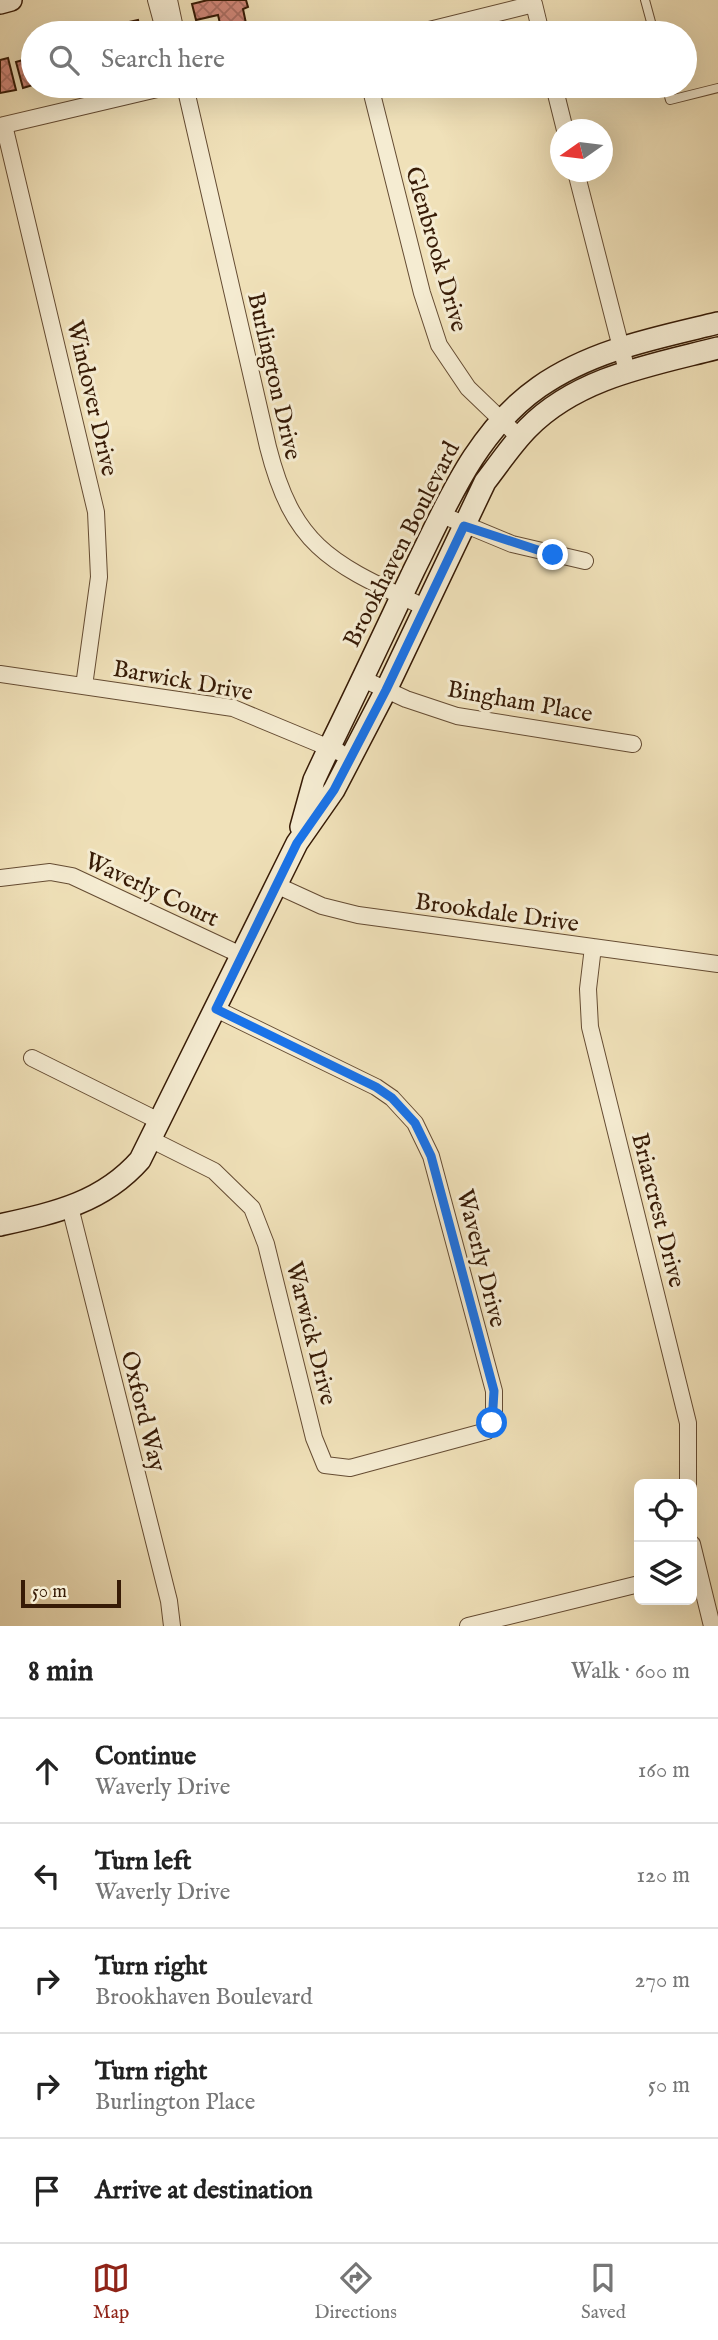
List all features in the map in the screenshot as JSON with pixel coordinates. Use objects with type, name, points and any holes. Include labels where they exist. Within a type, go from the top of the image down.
[{"type":"street","points":[[0,3],[11,0]]},
{"type":"street","points":[[156,0],[162,21]]},
{"type":"street","points":[[169,0],[173,21]]},
{"type":"street","points":[[465,21],[534,4],[538,21]]},
{"type":"street","points":[[2,126],[120,98]]},
{"type":"street","name":"Burlington Drive","points":[[187,98],[268,447],[283,496],[298,525],[332,561],[424,607]]},
{"type":"street","name":"Glenbrook Drive","points":[[373,98],[422,293],[439,345],[463,381],[520,438]]},
{"type":"street","points":[[557,98],[562,119]]},
{"type":"street","name":"Windover Drive","points":[[2,126],[96,512],[99,578],[84,686]]},
{"type":"street","points":[[579,182],[627,371]]},
{"type":"street","name":"Brookhaven Boulevard","points":[[297,843],[313,780],[466,467],[501,421],[552,378],[587,360],[621,348],[717,326]]},
{"type":"street","name":"Brookhaven Boulevard","points":[[0,1225],[70,1207],[100,1195],[140,1160],[157,1131],[297,843],[334,790],[386,690],[485,482],[520,438],[558,404],[627,371],[718,348]]},
{"type":"street","points":[[442,514],[464,526],[512,544],[585,561]]},
{"type":"street","name":"Barwick Drive","points":[[0,674],[233,708],[351,758]]},
{"type":"street","name":"Bingham Place","points":[[363,679],[431,708],[488,723],[633,744]]},
{"type":"street","name":"Waverly Court","points":[[0,877],[50,872],[72,876],[241,955]]},
{"type":"street","name":"Brookdale Drive","points":[[276,885],[341,912],[718,964]]},
{"type":"street","name":"Briarcrest Drive","points":[[593,947],[587,989],[590,1027],[688,1423],[688,1479]]},
{"type":"street","name":"Waverly Drive","points":[[216,1009],[376,1087],[404,1110],[424,1137],[441,1185],[495,1403],[492,1423],[487,1431],[449,1440]]},
{"type":"street","points":[[32,1058],[157,1131]]},
{"type":"street","name":"Warwick Drive","points":[[157,1131],[214,1171],[241,1194],[255,1215],[266,1244],[314,1438],[325,1465],[350,1468],[449,1440]]},
{"type":"street","name":"Oxford Way","points":[[70,1207],[169,1601],[172,1626]]},
{"type":"street","points":[[697,1577],[712,1626]]},
{"type":"street","points":[[468,1626],[523,1620],[634,1586]]},
{"type":"lane","points":[[645,0],[651,21]]},
{"type":"lane","points":[[697,93],[718,88]]},
{"type":"building","points":[[208,0],[246,0],[248,7],[243,9],[246,21],[219,21],[218,15],[196,20],[192,4]]},
{"type":"building","points":[[8,58],[16,90],[0,93],[0,60]]},
{"type":"building","points":[[21,61],[21,81],[16,62]]},
{"type":"route","points":[[492,1423],[494,1391],[451,1222],[438,1173],[424,1137],[415,1123],[392,1098],[376,1087],[216,1009],[297,843],[334,790],[386,690],[464,526],[512,544],[553,555]]}]
